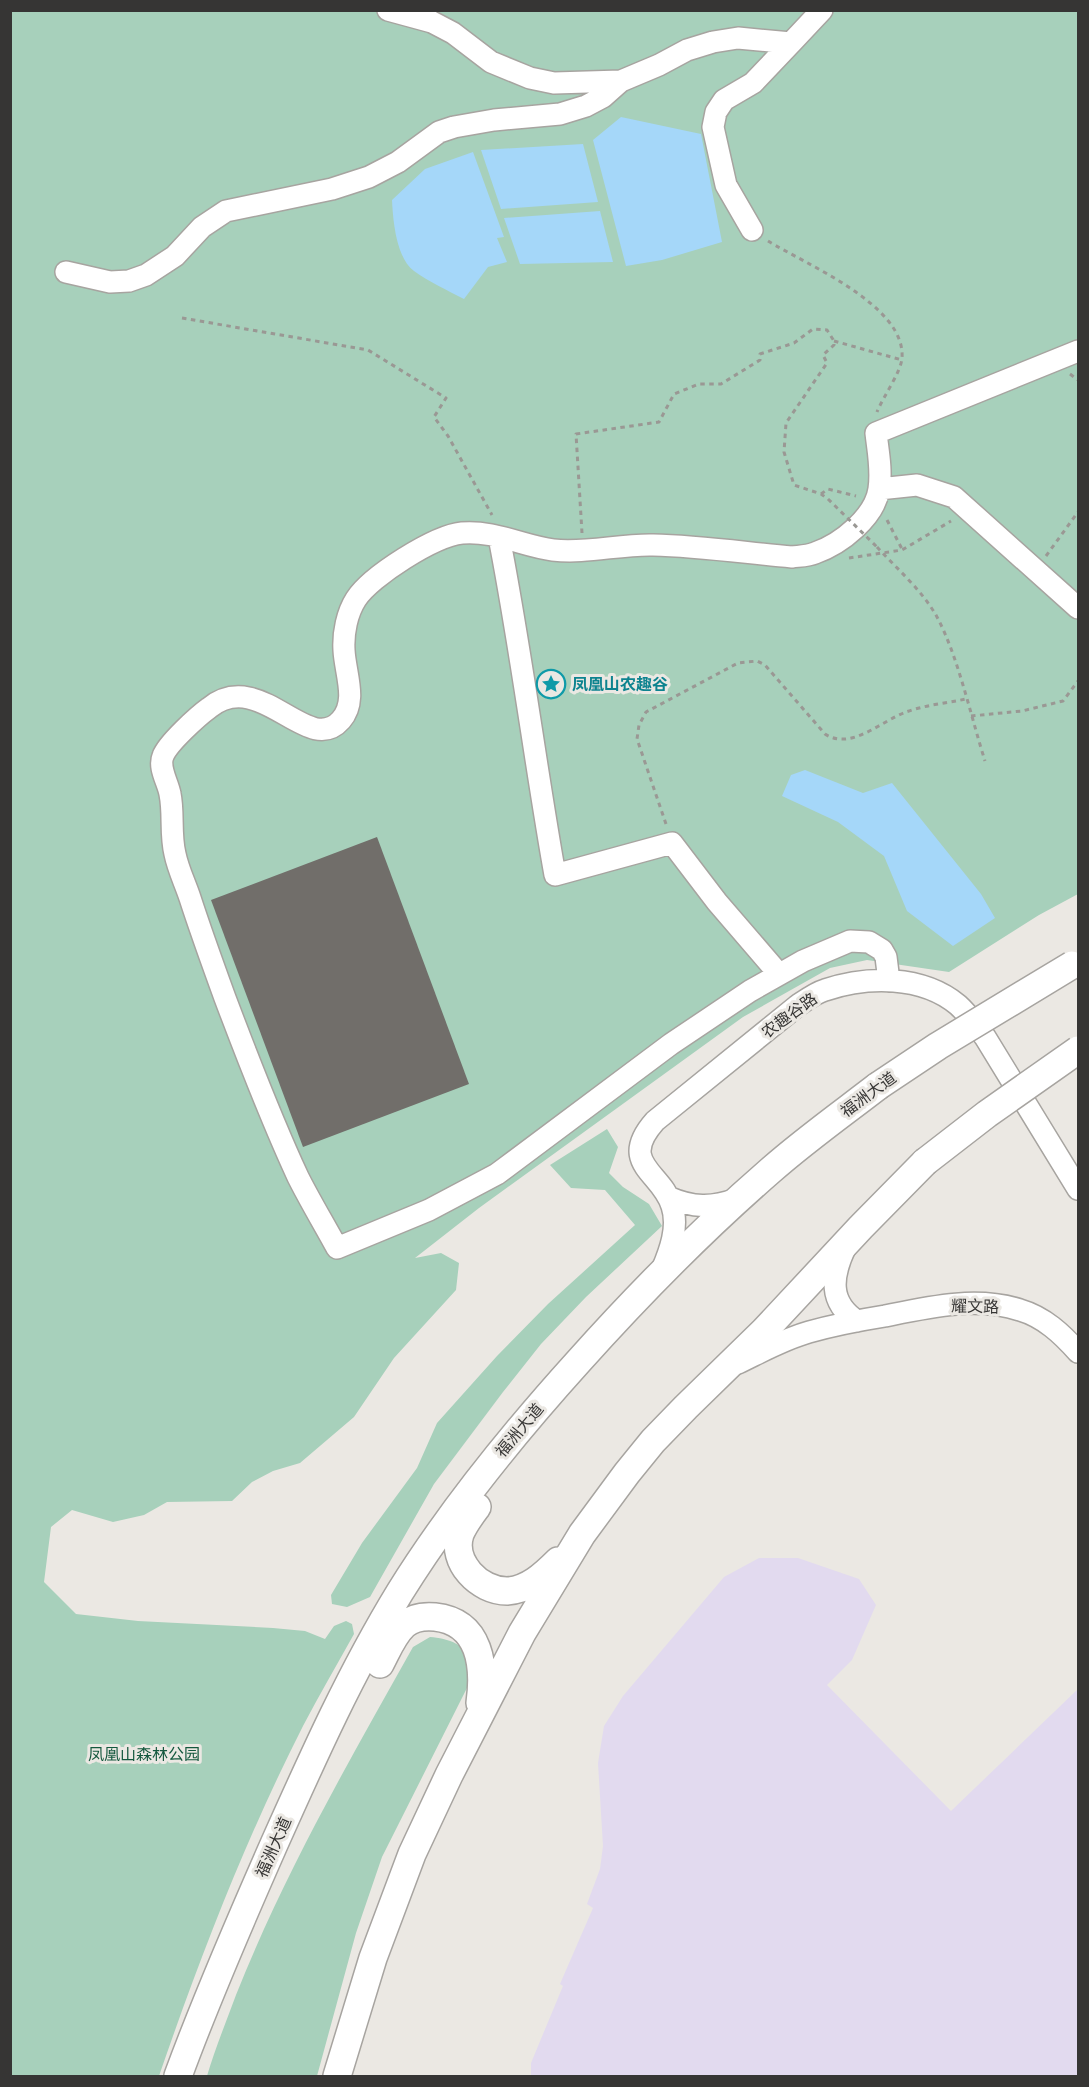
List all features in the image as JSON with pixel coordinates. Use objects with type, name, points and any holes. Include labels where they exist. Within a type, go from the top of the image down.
[{"type":"main road","name":"福洲大道","points":[[178,2076],[198,2021],[322,1737],[400,1592],[466,1496],[557,1385],[661,1274],[774,1167],[879,1086],[938,1046],[1075,964]]},
{"type":"main road","points":[[337,2076],[373,1958],[412,1854],[478,1716],[522,1633],[582,1534],[621,1480],[653,1441],[777,1318],[925,1162],[996,1107],[1078,1050]]},
{"type":"main road","points":[[557,1385],[509,1462],[465,1525],[460,1536],[461,1560],[466,1570],[474,1578],[491,1587],[508,1591],[531,1584],[543,1575],[582,1534]]},
{"type":"main road","points":[[249,1901],[318,1783],[393,1640],[404,1625],[415,1619],[435,1617],[454,1623],[469,1635],[482,1664],[483,1678],[478,1716]]},
{"type":"street","points":[[388,10],[432,22],[453,33],[491,62],[530,78],[554,83],[621,81]]},
{"type":"street","points":[[752,230],[726,185],[713,127],[716,112],[724,100],[753,83],[822,10]]},
{"type":"street","points":[[66,272],[110,282],[129,281],[146,275],[175,256],[202,227],[226,211],[332,189],[369,177],[398,162],[439,132],[494,120],[560,114],[586,106],[603,97],[621,81],[687,50],[713,42],[738,38],[791,43]]},
{"type":"street","points":[[889,981],[888,966],[882,950],[861,940],[837,946],[803,961],[750,991],[671,1044],[497,1174],[429,1210],[337,1248],[299,1179],[255,1076],[211,961],[174,853],[171,796],[162,768],[162,756],[201,714],[213,704],[231,696],[245,696],[258,700],[311,729],[321,731],[339,724],[348,711],[350,697],[344,635],[355,601],[368,584],[432,542],[461,533],[499,537],[552,550],[651,545],[792,557],[815,554],[833,545],[864,519],[876,502],[880,470],[876,433],[1078,351]]},
{"type":"street","points":[[879,489],[918,485],[954,497],[1078,608]]},
{"type":"street","points":[[499,537],[555,875],[672,843],[717,902],[779,974]]},
{"type":"street","name":"农趣谷路","points":[[668,1197],[648,1171],[640,1150],[642,1140],[655,1121],[797,1006],[823,991],[864,981],[889,981],[928,987],[957,1004],[985,1036],[1078,1189]]},
{"type":"street","points":[[668,1197],[697,1206],[711,1207],[738,1199]]},
{"type":"street","points":[[661,1274],[669,1256],[674,1229],[672,1207],[668,1197]]},
{"type":"street","points":[[847,1242],[836,1275],[835,1290],[839,1304],[846,1314],[857,1321]]},
{"type":"street","name":"耀文路","points":[[724,1369],[783,1341],[808,1332],[927,1308],[969,1303],[996,1304],[1021,1310],[1045,1321],[1064,1336],[1078,1352]]},
{"type":"path","points":[[752,230],[847,285],[877,310],[895,331],[902,346],[902,361],[878,409],[875,419],[876,433]]},
{"type":"path","points":[[182,318],[368,350],[446,398],[434,417],[448,436],[492,515],[499,537]]},
{"type":"path","points":[[583,550],[576,434],[659,422],[674,394],[699,384],[722,384],[760,360],[760,354],[794,342],[813,329],[828,330],[834,345],[823,355],[827,363],[786,423],[784,452],[794,485],[821,494],[828,499],[916,589],[937,617],[953,656],[985,761]]},
{"type":"path","points":[[834,341],[902,361]]},
{"type":"path","points":[[815,554],[846,558],[902,550],[969,511]]},
{"type":"path","points":[[1036,569],[1078,512]]},
{"type":"path","points":[[672,843],[637,740],[639,725],[646,712],[738,663],[757,662],[765,665],[825,734],[835,741],[850,740],[907,712],[966,699]]},
{"type":"path","points":[[971,716],[1022,711],[1063,701],[1078,681]]},
{"type":"shaded area","points":[[759,1558],[798,1558],[859,1579],[876,1605],[852,1660],[827,1685],[951,1811],[1078,1689],[1078,2076],[531,2076],[531,2063],[563,1986],[560,1984],[593,1908],[587,1904],[600,1869],[603,1846],[598,1763],[604,1726],[623,1696],[724,1577]]},
{"type":"green space","name":"凤凰山农趣谷","points":[[11,11],[1078,11],[1078,894],[1039,915],[949,972],[867,960],[830,968],[743,1017],[479,1208],[415,1258],[441,1253],[459,1263],[456,1290],[394,1358],[354,1417],[300,1463],[273,1471],[252,1482],[232,1501],[167,1502],[144,1515],[113,1522],[72,1510],[51,1527],[44,1582],[76,1614],[138,1621],[305,1631],[325,1639],[334,1626],[346,1621],[352,1624],[354,1634],[303,1726],[262,1811],[208,1942],[159,2076],[11,2076]]},
{"type":"green space","points":[[607,1129],[618,1147],[609,1173],[623,1187],[649,1204],[662,1226],[586,1297],[541,1344],[503,1392],[434,1484],[370,1597],[347,1607],[332,1604],[331,1595],[362,1543],[417,1468],[437,1423],[497,1356],[548,1304],[635,1225],[605,1190],[571,1188],[550,1165]]},
{"type":"green space","points":[[430,1637],[450,1641],[467,1652],[472,1665],[471,1680],[382,1857],[356,1933],[317,2076],[207,2076],[236,1995],[296,1862],[413,1647]]},
{"type":"water","points":[[621,117],[701,134],[722,242],[662,260],[626,266],[593,140]]},
{"type":"water","points":[[583,144],[598,202],[501,209],[481,150]]},
{"type":"water","points":[[473,152],[504,237],[497,238],[507,262],[488,267],[464,299],[426,279],[408,265],[399,248],[392,200],[425,169]]},
{"type":"water","points":[[600,211],[613,262],[520,264],[504,218]]},
{"type":"water","points":[[805,770],[863,793],[892,783],[981,894],[995,918],[953,946],[907,911],[884,856],[838,822],[782,796],[791,775]]},
{"type":"building","points":[[377,837],[469,1084],[303,1147],[211,900]]},
{"type":"place","name":"凤凰山农趣谷","points":[[551,684]]},
{"type":"park label","name":"凤凰山森林公园","points":[[144,1754]]}]
